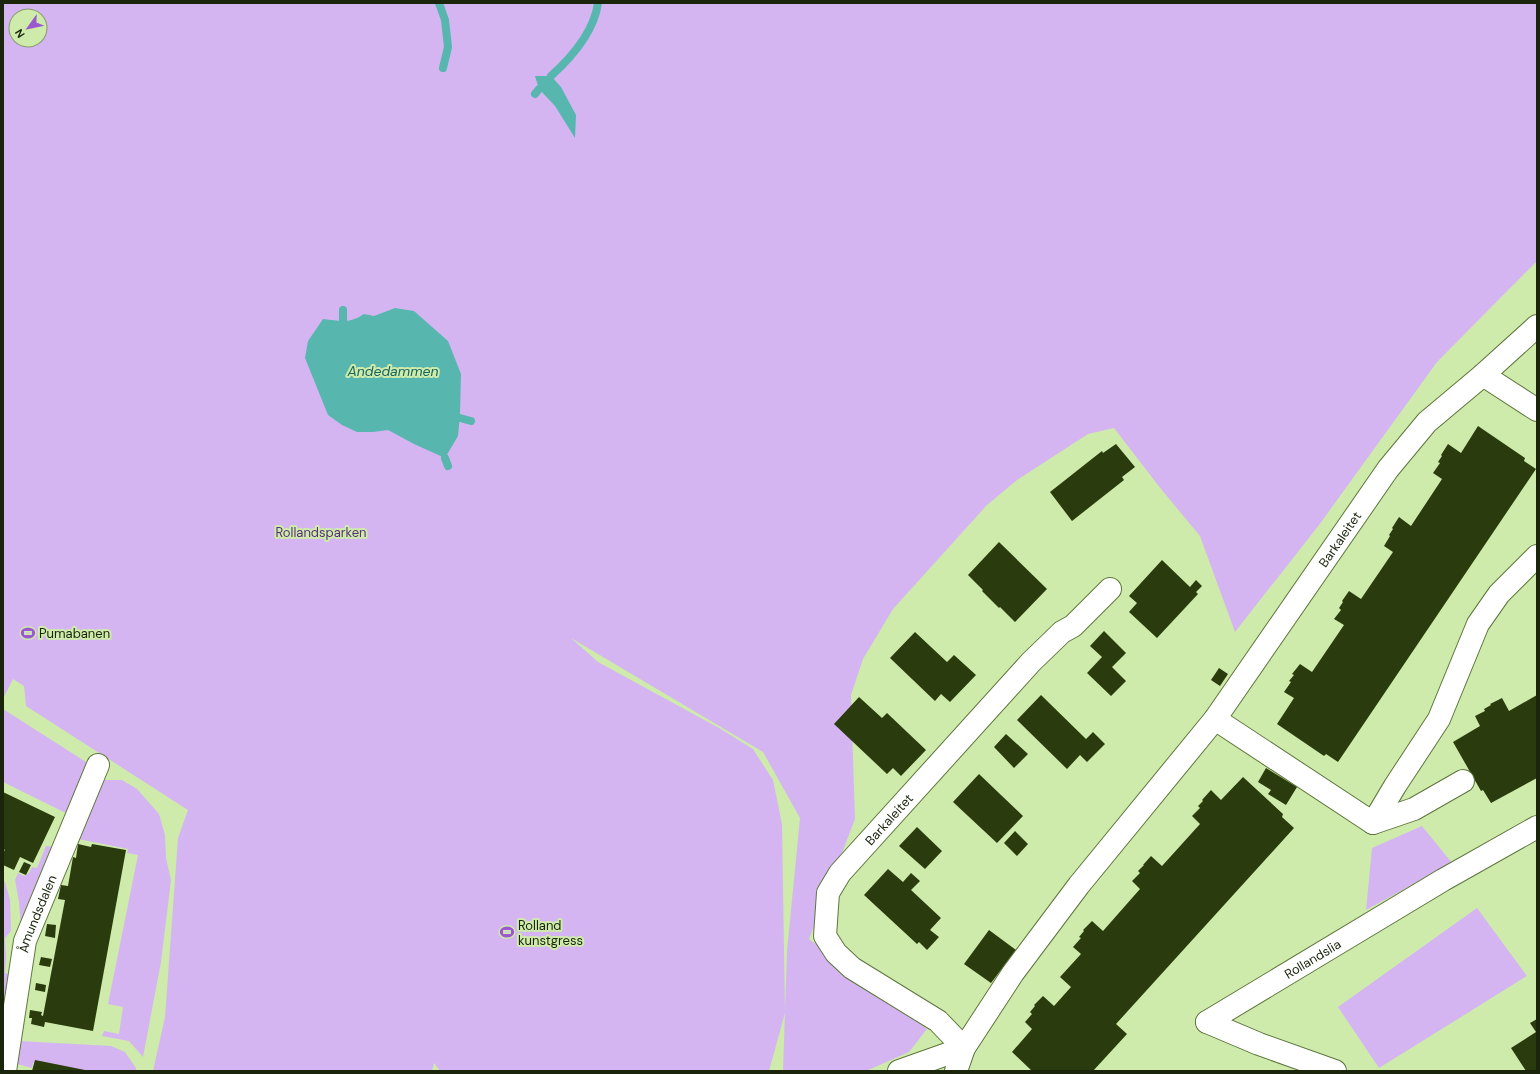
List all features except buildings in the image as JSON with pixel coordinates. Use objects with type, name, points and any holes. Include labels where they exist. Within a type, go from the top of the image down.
[{"type":"street","name":"Barkaleitet","points":[[956,1071],[964,1048],[1013,973],[1074,891],[1215,719],[1388,470],[1427,422],[1483,375],[1537,326]]},
{"type":"street","points":[[1483,375],[1537,410]]},
{"type":"street","points":[[1373,823],[1395,786],[1439,719],[1478,624],[1499,594],[1537,556]]},
{"type":"street","name":"Barkaleitet","points":[[964,1048],[938,1021],[852,968],[836,953],[825,936],[828,893],[840,873],[1031,662],[1062,632],[1073,626],[1110,589]]},
{"type":"street","points":[[1215,719],[1373,823]]},
{"type":"street","name":"Åmundsdalen","points":[[5,1071],[25,941],[98,765]]},
{"type":"street","points":[[1373,823],[1414,809],[1463,781]]},
{"type":"street","name":"Rollandslia","points":[[1335,1071],[1259,1044],[1207,1022],[1443,880],[1537,827]]},
{"type":"street","points":[[899,1071],[964,1048]]},
{"type":"green space","name":"Rollandsparken","points":[[3,3],[1537,3],[1537,261],[1437,362],[1319,525],[1235,632],[1200,536],[1161,489],[1114,428],[1088,434],[1017,480],[987,505],[893,609],[863,659],[851,695],[855,819],[809,939],[927,1029],[909,1052],[866,1071],[783,1071],[785,1013],[769,1071],[440,1071],[434,1063],[432,1071],[153,1071],[165,1017],[178,838],[188,810],[26,706],[24,686],[13,679],[4,697]],"holes":[[[571,638],[763,752],[800,818],[787,951],[785,1012],[782,824],[773,780],[753,749],[719,728],[598,662]]]},
{"type":"green space","points":[[3,709],[86,762],[88,771],[70,815],[3,782]]},
{"type":"green space","points":[[99,780],[122,780],[137,789],[159,814],[165,835],[166,858],[171,880],[161,962],[143,1057],[129,1041],[102,1036],[104,1031],[119,1034],[123,1007],[108,1004],[138,855],[127,853],[128,849],[78,839]]},
{"type":"green space","points":[[1422,826],[1452,863],[1366,910],[1372,848]]},
{"type":"green space","points":[[46,846],[55,847],[21,927],[15,880],[18,873],[24,876],[29,873],[32,867],[37,868]]},
{"type":"green space","points":[[3,880],[5,882],[10,900],[11,931],[5,938],[5,973],[12,975],[3,1039]]},
{"type":"green space","points":[[1477,908],[1527,976],[1379,1068],[1338,1007]]},
{"type":"green space","points":[[19,1041],[111,1046],[125,1052],[136,1068],[136,1071],[73,1071],[33,1063],[32,1068],[13,1063]]},
{"type":"water","points":[[535,76],[551,76],[561,87],[576,115],[575,138],[555,106],[539,89]]},
{"type":"water","name":"Andedammen","points":[[395,308],[414,311],[448,341],[461,374],[458,436],[445,458],[388,430],[357,432],[342,425],[328,415],[305,358],[308,341],[323,319],[349,321],[364,314],[374,316]]},
{"type":"waterway","points":[[439,3],[445,20],[448,47],[443,68]]},
{"type":"waterway","points":[[551,76],[567,61],[587,34],[596,14],[598,3]]},
{"type":"waterway","points":[[535,94],[539,89]]},
{"type":"waterway","points":[[343,310],[343,321]]},
{"type":"waterway","points":[[460,418],[471,421]]},
{"type":"waterway","points":[[445,458],[448,466]]},
{"type":"place","name":"Pumabanen","points":[[28,633]]},
{"type":"place","name":"Rolland kunstgress","points":[[507,932]]}]
